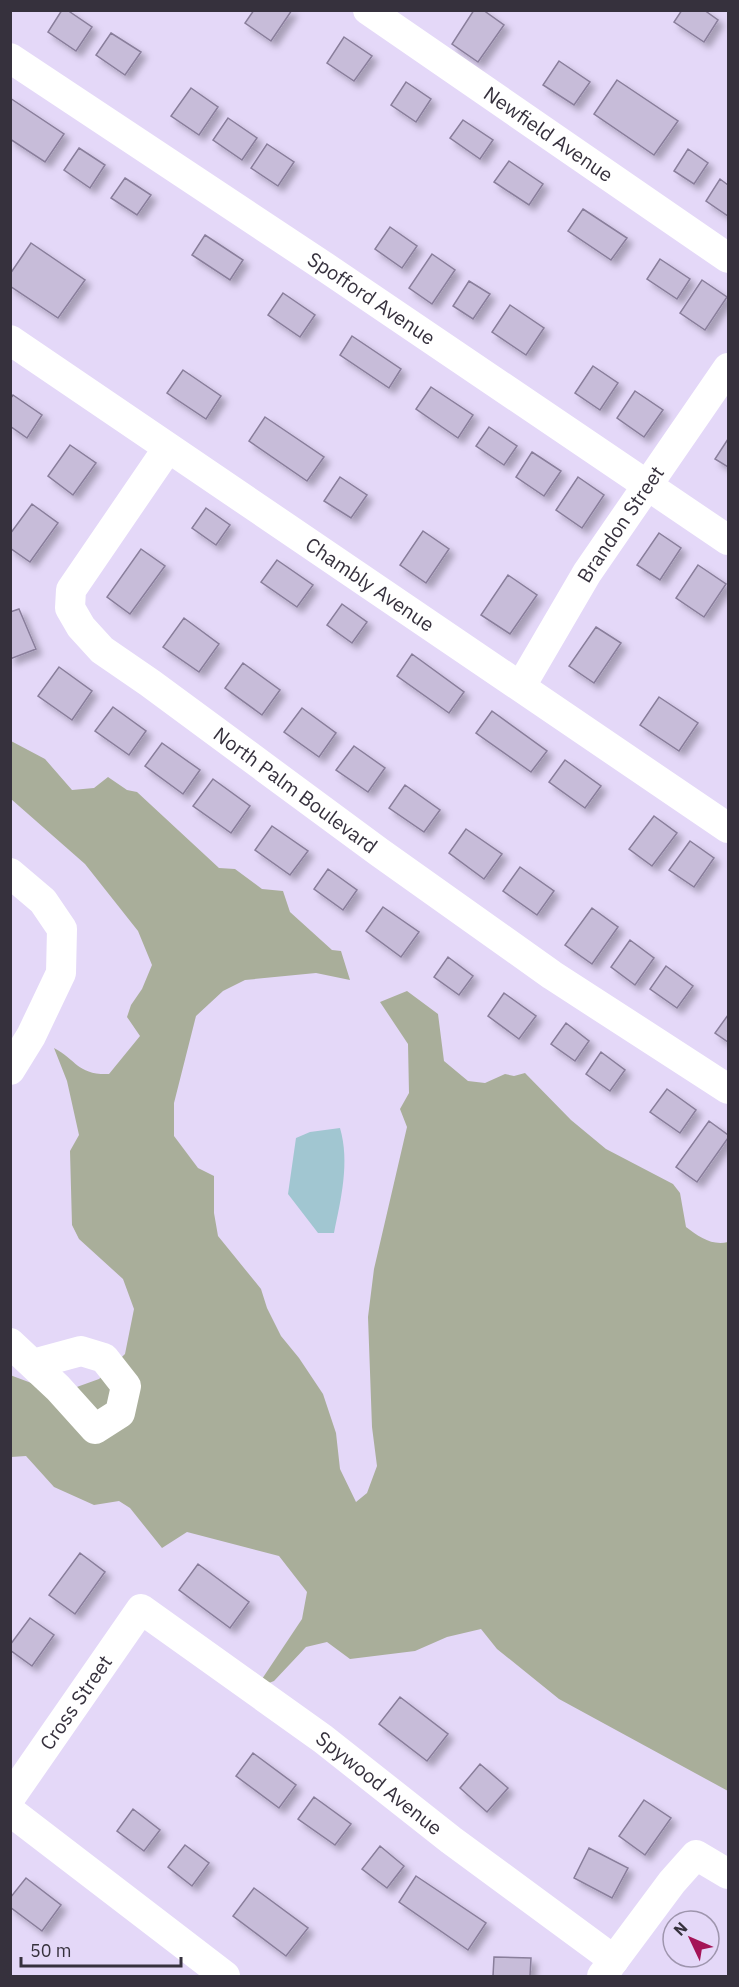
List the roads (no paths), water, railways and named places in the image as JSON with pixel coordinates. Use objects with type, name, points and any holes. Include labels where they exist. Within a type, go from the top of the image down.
[{"type":"street","name":"Newfield Avenue","points":[[368,10],[729,258]]},
{"type":"street","name":"Spofford Avenue","points":[[10,58],[729,540]]},
{"type":"street","name":"Chambly Avenue","points":[[10,340],[729,828]]},
{"type":"street","name":"Brandon Street","points":[[521,686],[587,573],[729,368]]},
{"type":"street","name":"North Palm Boulevard","points":[[168,447],[71,590],[70,608],[81,627],[102,650],[388,859],[552,975],[729,1089]]},
{"type":"street","points":[[10,873],[43,901],[62,929],[61,973],[31,1036],[10,1070]]},
{"type":"street","points":[[10,1343],[33,1364]]},
{"type":"street","name":"Cross Street","points":[[10,1798],[141,1609]]},
{"type":"street","name":"Spywood Avenue","points":[[141,1609],[323,1739],[608,1968]]},
{"type":"street","points":[[10,1810],[225,1977]]},
{"type":"street","points":[[608,1968],[672,1882],[696,1855],[729,1874]]}]
